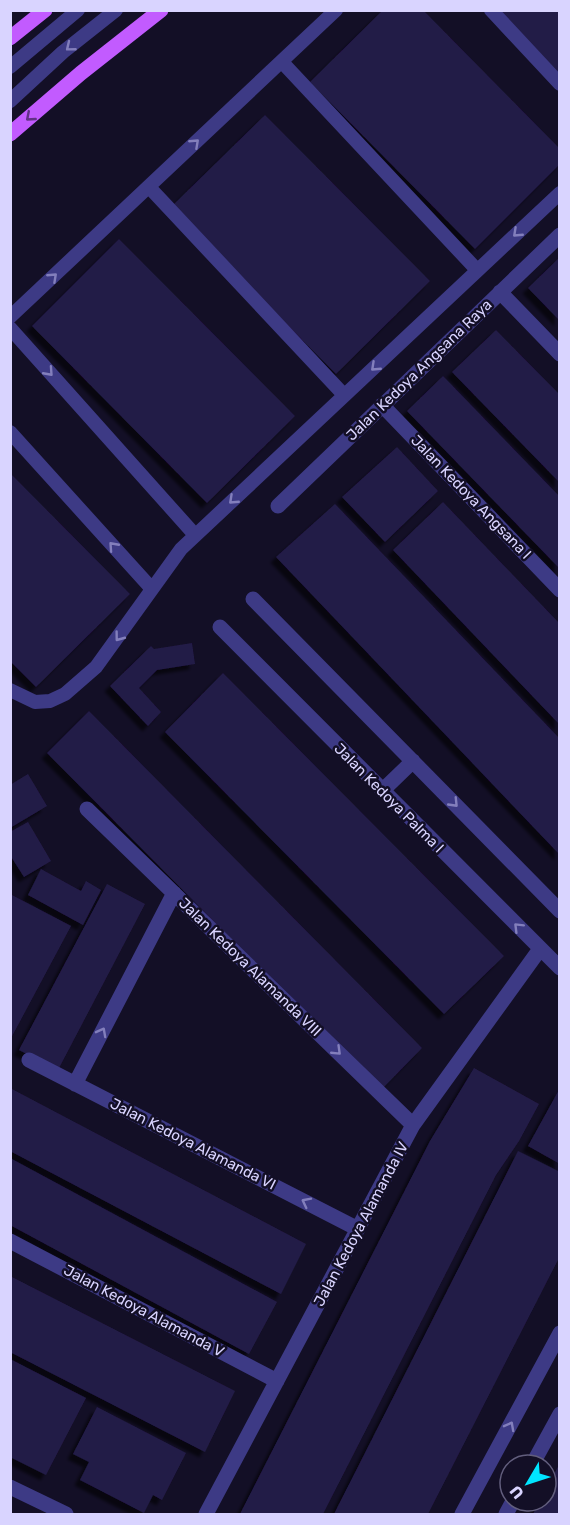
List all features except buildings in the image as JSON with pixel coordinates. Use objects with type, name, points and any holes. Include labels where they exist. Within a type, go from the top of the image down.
[{"type":"main road","points":[[10,38],[45,10]]},
{"type":"main road","points":[[10,134],[81,73],[161,10]]},
{"type":"street","name":"Jalan Kedoya Angsana Raya","points":[[278,506],[560,235]]},
{"type":"street","points":[[500,292],[560,354]]},
{"type":"street","name":"Jalan Kedoya Angsana I","points":[[382,405],[560,590]]},
{"type":"street","points":[[254,599],[560,911]]},
{"type":"street","name":"Jalan Kedoya Palma I","points":[[220,627],[560,968]]},
{"type":"street","points":[[382,791],[413,761]]},
{"type":"street","name":"Jalan Kedoya Alamanda VIII","points":[[87,809],[413,1125]]},
{"type":"street","points":[[75,1084],[174,893]]},
{"type":"street","name":"Jalan Kedoya Alamanda IV","points":[[206,1515],[413,1125],[540,948]]},
{"type":"street","name":"Jalan Kedoya Alamanda VI","points":[[29,1060],[358,1229]]},
{"type":"street","name":"Jalan Kedoya Alamanda V","points":[[10,1241],[278,1381]]},
{"type":"street","points":[[462,1515],[560,1333]]},
{"type":"street","points":[[539,1453],[560,1414]]},
{"type":"street","points":[[10,1487],[66,1515]]},
{"type":"lane","points":[[10,67],[78,10]]},
{"type":"lane","points":[[10,101],[63,52],[116,10]]},
{"type":"lane","points":[[10,317],[336,10]]},
{"type":"lane","points":[[491,10],[560,84]]},
{"type":"lane","points":[[282,62],[477,270]]},
{"type":"lane","points":[[149,187],[344,395]]},
{"type":"lane","points":[[10,690],[36,702],[50,701],[65,694],[96,667],[181,549],[560,193]]},
{"type":"lane","points":[[10,328],[195,535]]},
{"type":"lane","points":[[10,432],[152,589]]}]
